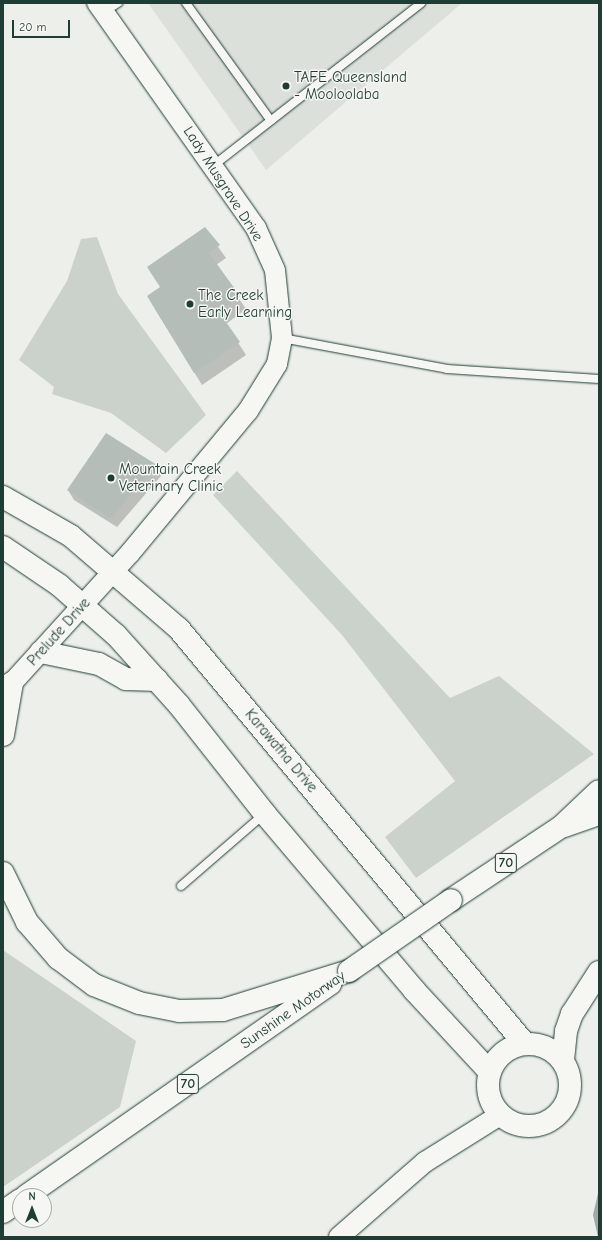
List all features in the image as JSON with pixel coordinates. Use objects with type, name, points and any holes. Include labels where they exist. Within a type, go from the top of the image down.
[{"type":"main road","name":"Karawatha Drive","points":[[3,497],[71,536],[114,571],[174,624],[202,655],[524,1043]]},
{"type":"main road","points":[[3,547],[84,605],[157,680],[265,814],[414,990],[489,1072]]},
{"type":"main road","points":[[41,652],[93,662],[126,679],[157,680]]},
{"type":"main road","points":[[3,736],[8,688]]},
{"type":"main road","name":"Sunshine Motorway","points":[[37,1188],[451,900],[561,826],[599,792]]},
{"type":"main road","name":"Sunshine Motorway","points":[[561,826],[599,814]]},
{"type":"main road","points":[[3,873],[27,922],[58,958],[94,985],[139,1003],[179,1011],[243,1006],[349,971]]},
{"type":"main road","points":[[3,910],[27,922]]},
{"type":"main road","points":[[563,1060],[552,1050],[524,1043],[507,1049],[489,1072],[487,1089],[500,1115],[517,1125],[532,1126],[558,1114],[568,1102],[571,1087],[563,1060],[566,1031],[572,1014],[599,972]]},
{"type":"main road","points":[[3,1212],[12,1206]]},
{"type":"street","name":"Lady Musgrave Drive","points":[[106,6],[256,228],[274,270],[282,338],[277,364],[261,394],[114,571]]},
{"type":"street","name":"Prelude Drive","points":[[8,688],[114,571]]},
{"type":"street","points":[[339,1237],[425,1162],[500,1115]]},
{"type":"lane","points":[[186,3],[271,120]]},
{"type":"lane","points":[[214,165],[421,3]]},
{"type":"lane","points":[[282,338],[447,369],[599,378]]},
{"type":"lane","points":[[181,886],[265,814]]},
{"type":"shaded area","name":"TAFE Queensland - Mooloolaba","points":[[148,3],[462,3],[266,170]]},
{"type":"shaded area","points":[[97,237],[118,294],[206,415],[166,453],[111,413],[52,394],[54,387],[19,360],[67,281],[81,239]]},
{"type":"shaded area","points":[[237,471],[450,698],[499,676],[594,754],[416,878],[385,837],[455,781],[342,635],[213,495]]},
{"type":"shaded area","points":[[3,950],[136,1041],[120,1107],[3,1187]]},
{"type":"shaded area","points":[[599,1189],[599,1237],[598,1237],[593,1215]]},
{"type":"building","name":"The Creek Early Learning","points":[[205,227],[220,245],[209,253],[240,296],[219,312],[240,342],[194,373],[147,296],[160,287],[147,267]]},
{"type":"building","name":"Mountain Creek Veterinary Clinic","points":[[106,433],[157,465],[111,518],[67,490]]},
{"type":"place","name":"TAFE Queensland - Mooloolaba","points":[[286,86]]},
{"type":"place","name":"The Creek Early Learning","points":[[190,304]]},
{"type":"place","name":"Mountain Creek Veterinary Clinic","points":[[111,478]]}]
